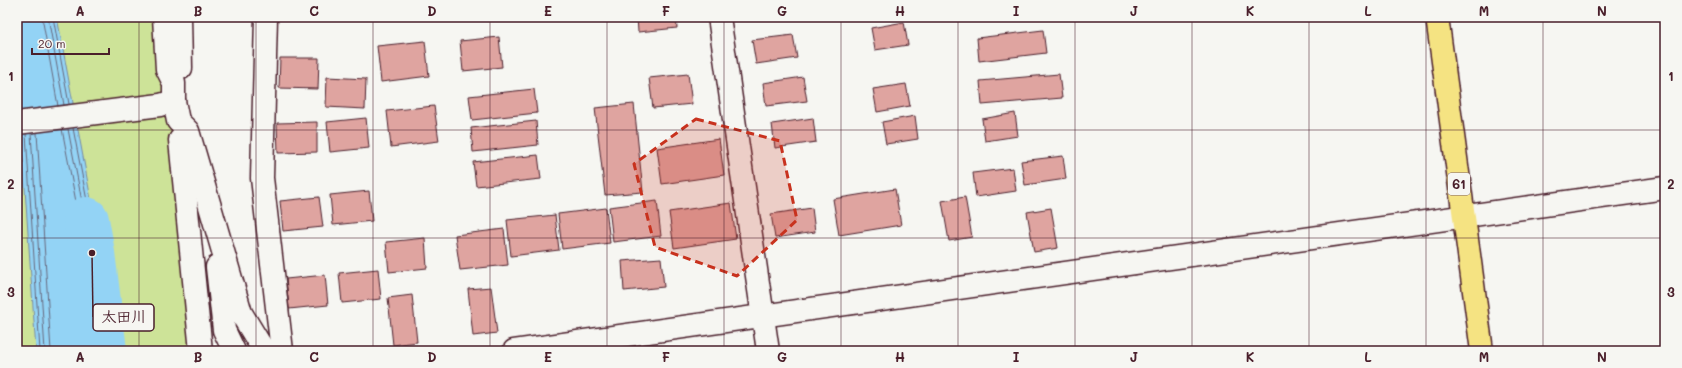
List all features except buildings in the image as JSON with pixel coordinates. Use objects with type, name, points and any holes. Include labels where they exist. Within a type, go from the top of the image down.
[{"type":"main road","name":"61","points":[[1437,17],[1482,351]]},
{"type":"street","points":[[164,17],[167,69],[201,351]]},
{"type":"street","points":[[180,17],[181,71],[172,103],[188,131],[241,313],[264,351]]},
{"type":"street","points":[[266,17],[262,178],[282,351]]},
{"type":"street","points":[[719,17],[768,351]]},
{"type":"street","points":[[17,123],[172,103]]},
{"type":"street","points":[[514,351],[763,317],[1665,188]]},
{"type":"street","points":[[210,208],[224,330],[234,351]]},
{"type":"highlighted area","points":[[696,119],[780,141],[797,220],[737,276],[655,247],[634,164]]},
{"type":"green space","points":[[17,17],[166,17],[199,351],[17,351]]},
{"type":"water","points":[[17,17],[57,17],[92,205],[99,351],[36,351],[17,71]]},
{"type":"waterway","points":[[86,220],[92,253],[104,351]]},
{"type":"place","name":"太田川","points":[[92,253]]}]
